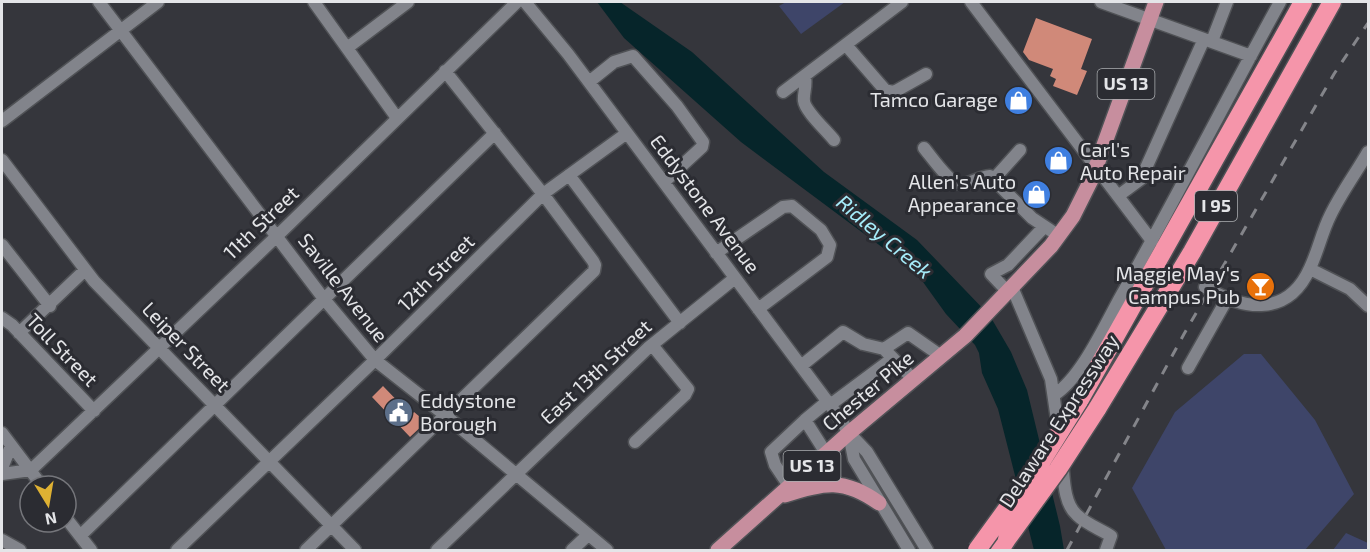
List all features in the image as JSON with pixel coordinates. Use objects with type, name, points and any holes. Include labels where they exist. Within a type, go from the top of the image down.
[{"type":"highway","name":"Delaware Expressway","points":[[977,550],[1041,462],[1079,401],[1303,2]]},
{"type":"highway","name":"Delaware Expressway","points":[[1002,547],[1058,469],[1097,409],[1192,252],[1332,2]]},
{"type":"main road","name":"US 13","points":[[1010,289],[1059,236],[1078,206],[1096,167],[1156,2]]},
{"type":"main road","name":"Chester Pike","points":[[718,550],[826,453],[964,336],[1010,289]]},
{"type":"main road","points":[[776,498],[816,485],[834,484],[858,490],[879,503]]},
{"type":"street","points":[[2,121],[158,2]]},
{"type":"street","points":[[347,48],[408,2]]},
{"type":"street","name":"11th Street","points":[[31,470],[277,236],[517,2]]},
{"type":"street","name":"Eddystone Avenue","points":[[525,2],[589,82],[849,433]]},
{"type":"street","points":[[783,92],[902,2]]},
{"type":"street","points":[[971,2],[1152,241]]},
{"type":"street","points":[[1101,2],[1251,56]]},
{"type":"street","points":[[1118,196],[1141,179],[1227,2]]},
{"type":"street","points":[[1054,395],[1065,387],[1078,370],[1152,241],[1280,2]]},
{"type":"street","name":"Saville Avenue","points":[[102,3],[324,298],[375,360],[445,415],[607,550]]},
{"type":"street","points":[[319,3],[347,48],[397,118]]},
{"type":"street","points":[[846,45],[885,90],[894,92],[926,74]]},
{"type":"street","points":[[589,82],[614,62],[633,56],[677,106],[703,142],[702,147],[664,182]]},
{"type":"street","points":[[306,550],[594,271],[595,264],[543,194],[445,71]]},
{"type":"street","points":[[805,76],[804,102],[834,140]]},
{"type":"street","points":[[80,536],[495,133]]},
{"type":"street","name":"12th Street","points":[[177,550],[375,360],[543,194],[627,133]]},
{"type":"street","points":[[924,148],[954,183],[962,184],[979,177],[990,177],[1032,218],[1059,236]]},
{"type":"street","points":[[993,180],[1020,150]]},
{"type":"street","points":[[1205,287],[1225,298],[1249,305],[1275,303],[1291,295],[1310,269],[1330,216],[1368,152]]},
{"type":"street","name":"Leiper Street","points":[[2,159],[85,270],[356,550]]},
{"type":"street","points":[[568,175],[680,323]]},
{"type":"street","points":[[716,253],[783,207],[792,206],[821,230],[830,245],[827,257],[758,309]]},
{"type":"street","points":[[1044,227],[1008,266],[992,274],[1010,289],[1051,379],[1065,485],[1070,505],[1081,518],[1111,536],[1106,550]]},
{"type":"street","points":[[2,245],[50,306]]},
{"type":"street","points":[[1310,269],[1350,289],[1368,306]]},
{"type":"street","points":[[19,333],[50,306],[85,270]]},
{"type":"street","name":"East 13th Street","points":[[437,550],[652,345],[735,278]]},
{"type":"street","points":[[1188,368],[1225,298]]},
{"type":"street","name":"Toll Street","points":[[2,318],[94,411]]},
{"type":"street","points":[[801,366],[843,332],[863,344],[889,354],[913,379]]},
{"type":"street","points":[[789,486],[775,465],[771,452],[805,420],[889,354],[908,333],[941,356]]},
{"type":"street","points":[[635,442],[686,395],[688,389],[652,345]]},
{"type":"street","points":[[805,420],[826,453]]},
{"type":"street","points":[[2,433],[34,474]]},
{"type":"street","points":[[849,433],[854,459],[909,550]]},
{"type":"street","points":[[849,433],[867,453],[927,550]]},
{"type":"street","points":[[2,468],[11,446]]},
{"type":"street","points":[[2,474],[31,470]]},
{"type":"street","points":[[78,533],[90,550]]},
{"type":"street","points":[[572,550],[588,535]]},
{"type":"street","points":[[2,540],[20,550]]},
{"type":"shaded area","points":[[786,2],[845,2],[801,34],[779,6]]},
{"type":"shaded area","points":[[1244,354],[1261,354],[1315,420],[1354,494],[1305,550],[1166,550],[1132,488],[1175,412]]},
{"type":"shaded area","points":[[1346,533],[1368,543],[1368,550],[1333,550]]},
{"type":"water","name":"Ridley Creek","points":[[597,2],[620,2],[692,52],[824,172],[917,240],[990,316],[1011,352],[1027,390],[1064,550],[1034,550],[998,409],[982,373],[979,353],[975,345],[946,314],[923,282],[906,265],[741,142],[624,38]]},
{"type":"building","points":[[1036,18],[1092,39],[1081,69],[1087,71],[1077,95],[1053,86],[1056,79],[1050,76],[1053,69],[1029,60],[1023,52]]},
{"type":"building","name":"Eddystone Borough","points":[[383,386],[411,415],[414,412],[426,422],[410,437],[372,397]]},
{"type":"railway","points":[[1067,550],[1184,334],[1334,74],[1368,23]]},
{"type":"place","name":"Tamco Garage","points":[[1019,100]]},
{"type":"place","name":"Carl's Auto Repair","points":[[1059,161]]},
{"type":"place","name":"Allen's Auto Appearance","points":[[1037,194]]},
{"type":"place","name":"Maggie May's Campus Pub","points":[[1261,286]]},
{"type":"place","name":"Eddystone Borough","points":[[399,413]]}]
